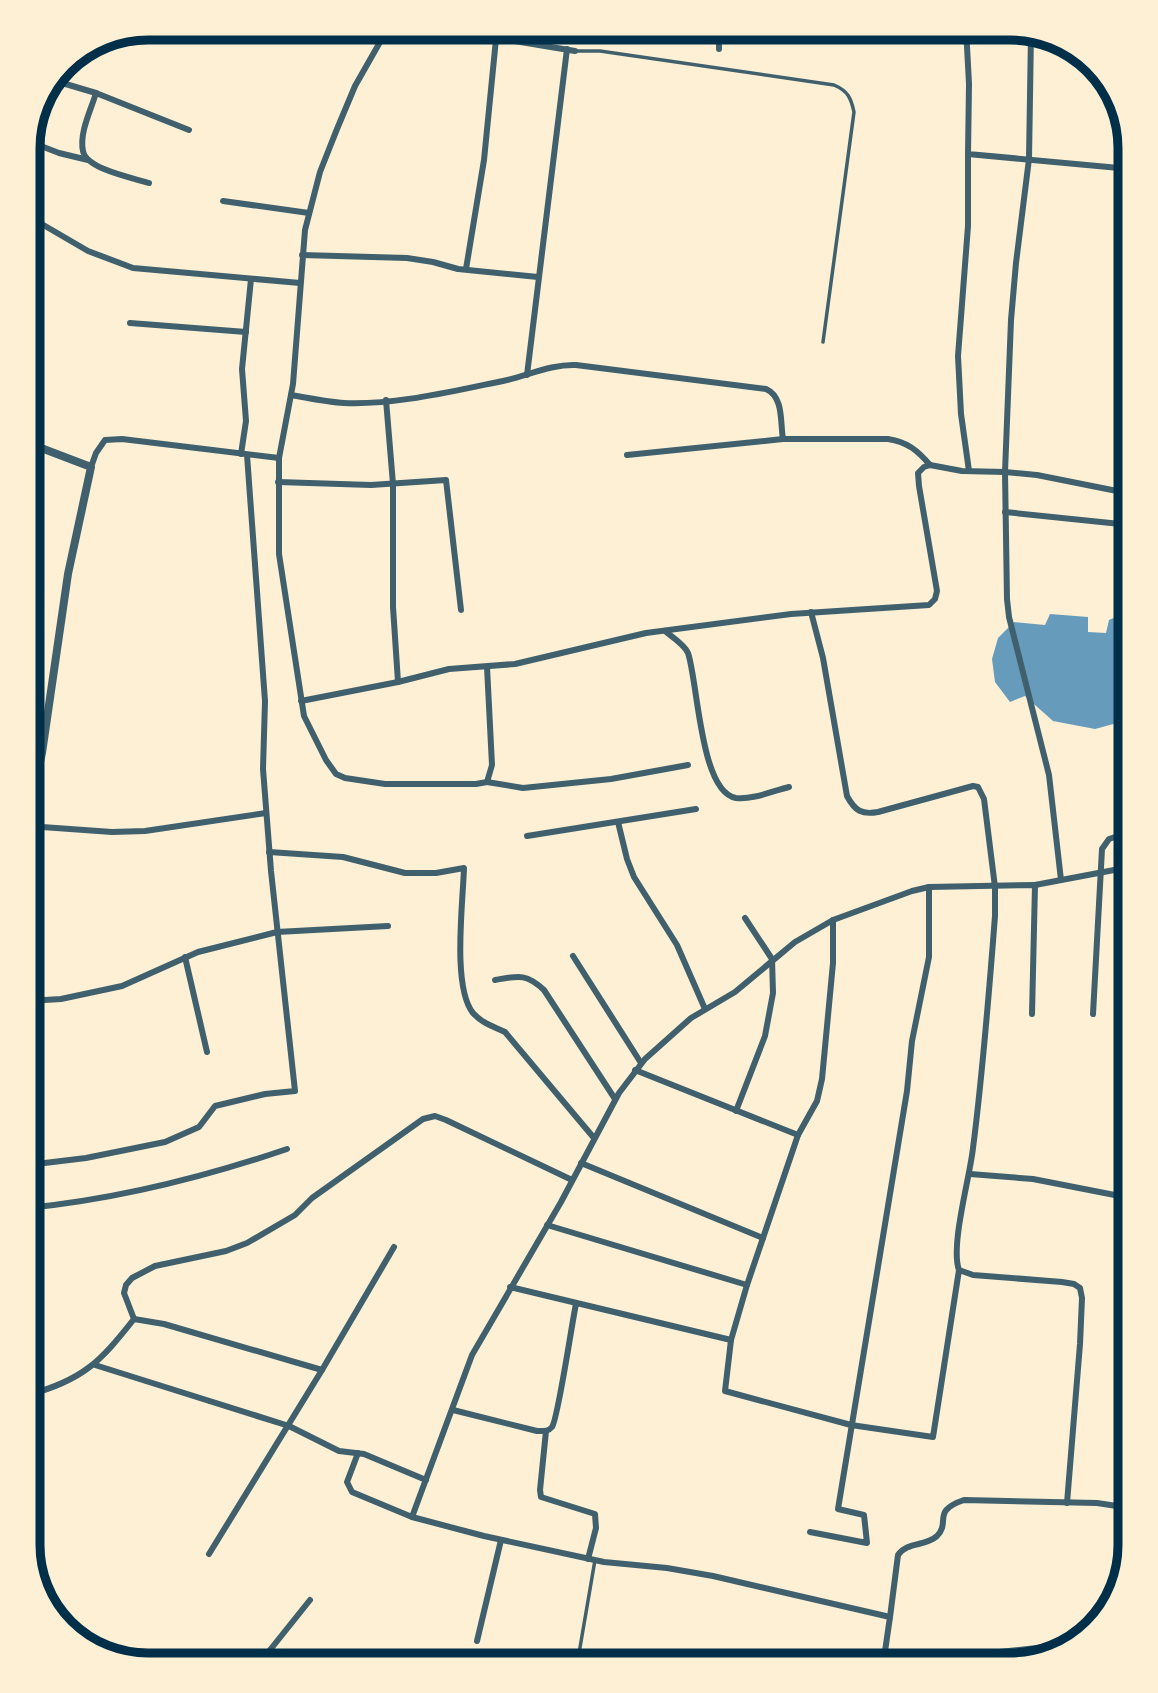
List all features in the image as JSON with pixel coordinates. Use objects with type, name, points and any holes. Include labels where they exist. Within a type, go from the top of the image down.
[{"type":"street","points":[[382,40],[347,105],[320,172],[302,255],[291,394],[279,458],[278,482],[279,554],[304,716],[336,774],[370,782],[400,785],[486,782],[523,788],[611,779],[688,765]]},
{"type":"street","points":[[466,269],[484,160],[496,40]]},
{"type":"street","points":[[503,40],[575,51]]},
{"type":"street","points":[[719,40],[719,48]]},
{"type":"street","points":[[966,40],[969,84],[967,241],[958,356],[961,414],[970,471]]},
{"type":"street","points":[[1031,42],[1029,159],[1012,299],[1005,472],[1008,610],[1049,775],[1061,880]]},
{"type":"street","points":[[527,374],[566,49]]},
{"type":"street","points":[[63,82],[189,130]]},
{"type":"street","points":[[88,160],[83,153],[83,134],[96,93]]},
{"type":"street","points":[[40,146],[149,183]]},
{"type":"street","points":[[968,155],[1118,168]]},
{"type":"street","points":[[223,201],[309,213]]},
{"type":"street","points":[[40,223],[88,251],[133,268],[300,283]]},
{"type":"street","points":[[302,255],[407,258],[466,269],[538,277]]},
{"type":"street","points":[[40,1164],[86,1158],[165,1142],[199,1126],[215,1106],[265,1094],[295,1091],[270,852],[263,760],[264,689],[244,454],[246,421],[242,369],[251,279]]},
{"type":"street","points":[[130,323],[246,332]]},
{"type":"street","points":[[291,394],[342,403],[386,400],[447,391],[564,365],[576,365],[766,389],[778,398],[783,439]]},
{"type":"street","points":[[386,400],[393,484],[393,607],[398,682]]},
{"type":"street","points":[[40,736],[68,574],[91,467],[105,440],[122,439],[279,458]]},
{"type":"street","points":[[628,455],[783,439],[901,441],[919,453],[930,466]]},
{"type":"street","points":[[40,448],[91,467]]},
{"type":"street","points":[[301,701],[449,669],[515,664],[624,636],[811,612],[929,605],[935,599],[935,574],[919,486],[918,473],[924,467],[1037,475],[1118,491]]},
{"type":"street","points":[[278,482],[346,485],[446,480],[461,610]]},
{"type":"street","points":[[1005,512],[1118,524]]},
{"type":"street","points":[[811,612],[823,658],[847,796],[858,811],[866,814],[965,787],[978,788],[984,799],[995,887],[991,978],[970,1174],[956,1251],[959,1270],[933,1437],[851,1425],[725,1391],[732,1340],[747,1285],[798,1135],[817,1101],[822,1079],[833,963],[833,920]]},
{"type":"street","points":[[665,631],[688,651],[701,725],[718,786],[726,795],[737,798],[789,787]]},
{"type":"street","points":[[486,782],[492,765],[487,667]]},
{"type":"street","points":[[527,836],[696,809]]},
{"type":"street","points":[[40,827],[104,832],[145,831],[267,813]]},
{"type":"street","points":[[618,822],[626,859],[634,877],[677,946],[705,1009]]},
{"type":"street","points":[[1093,1014],[1102,849],[1109,839],[1118,836]]},
{"type":"street","points":[[270,852],[343,858],[405,873],[436,873],[464,868],[460,976],[468,1006],[487,1025],[505,1032],[594,1138]]},
{"type":"street","points":[[412,1517],[472,1355],[547,1226],[615,1100],[641,1063],[679,1027],[735,992],[772,959],[833,920],[912,891],[929,887],[1035,885],[1118,869]]},
{"type":"street","points":[[1032,1014],[1035,885]]},
{"type":"street","points":[[810,1532],[867,1544],[864,1515],[838,1509],[907,1091],[912,1041],[929,957],[929,887]]},
{"type":"street","points":[[736,1111],[765,1036],[773,993],[772,959],[745,918]]},
{"type":"street","points":[[40,1000],[61,999],[122,986],[213,947],[277,932],[388,926]]},
{"type":"street","points":[[573,956],[641,1063]]},
{"type":"street","points":[[185,957],[207,1052]]},
{"type":"street","points":[[495,980],[523,976],[535,981],[544,990],[615,1100]]},
{"type":"street","points":[[635,1070],[798,1135]]},
{"type":"street","points":[[134,1319],[124,1293],[132,1278],[155,1266],[247,1244],[295,1215],[312,1198],[422,1119],[435,1116],[446,1120],[572,1180]]},
{"type":"street","points":[[40,1207],[133,1193],[221,1172],[288,1149]]},
{"type":"street","points":[[581,1163],[763,1238]]},
{"type":"street","points":[[970,1174],[1033,1179],[1118,1196]]},
{"type":"street","points":[[547,1226],[747,1285]]},
{"type":"street","points":[[209,1554],[289,1426],[394,1247]]},
{"type":"street","points":[[959,1270],[973,1275],[1062,1282],[1080,1288],[1080,1344],[1067,1503]]},
{"type":"street","points":[[510,1287],[732,1340]]},
{"type":"street","points":[[576,1304],[554,1423],[545,1432],[540,1490],[541,1497],[595,1514],[592,1559]]},
{"type":"street","points":[[40,1390],[80,1375],[95,1365],[134,1319]]},
{"type":"street","points":[[134,1319],[164,1324],[322,1370]]},
{"type":"street","points":[[95,1365],[289,1426],[339,1451],[373,1457],[426,1480]]},
{"type":"street","points":[[453,1410],[545,1432]]},
{"type":"street","points":[[358,1453],[347,1482],[352,1492],[440,1526],[592,1559],[685,1570],[890,1617]]},
{"type":"street","points":[[885,1653],[898,1555],[903,1548],[934,1539],[940,1532],[943,1514],[948,1507],[964,1500],[1097,1503],[1118,1506]]},
{"type":"street","points":[[477,1641],[501,1540]]},
{"type":"street","points":[[268,1653],[310,1600]]},
{"type":"street","points":[[990,1653],[1044,1647]]},
{"type":"lane","points":[[575,51],[640,57],[834,85],[844,89],[854,112],[823,342]]},
{"type":"lane","points":[[579,1653],[592,1559]]},
{"type":"water","points":[[1050,614],[1088,617],[1088,632],[1106,633],[1109,620],[1118,616],[1117,723],[1095,729],[1053,721],[1025,696],[1010,702],[995,682],[992,659],[998,638],[1014,622],[1045,625]]}]
